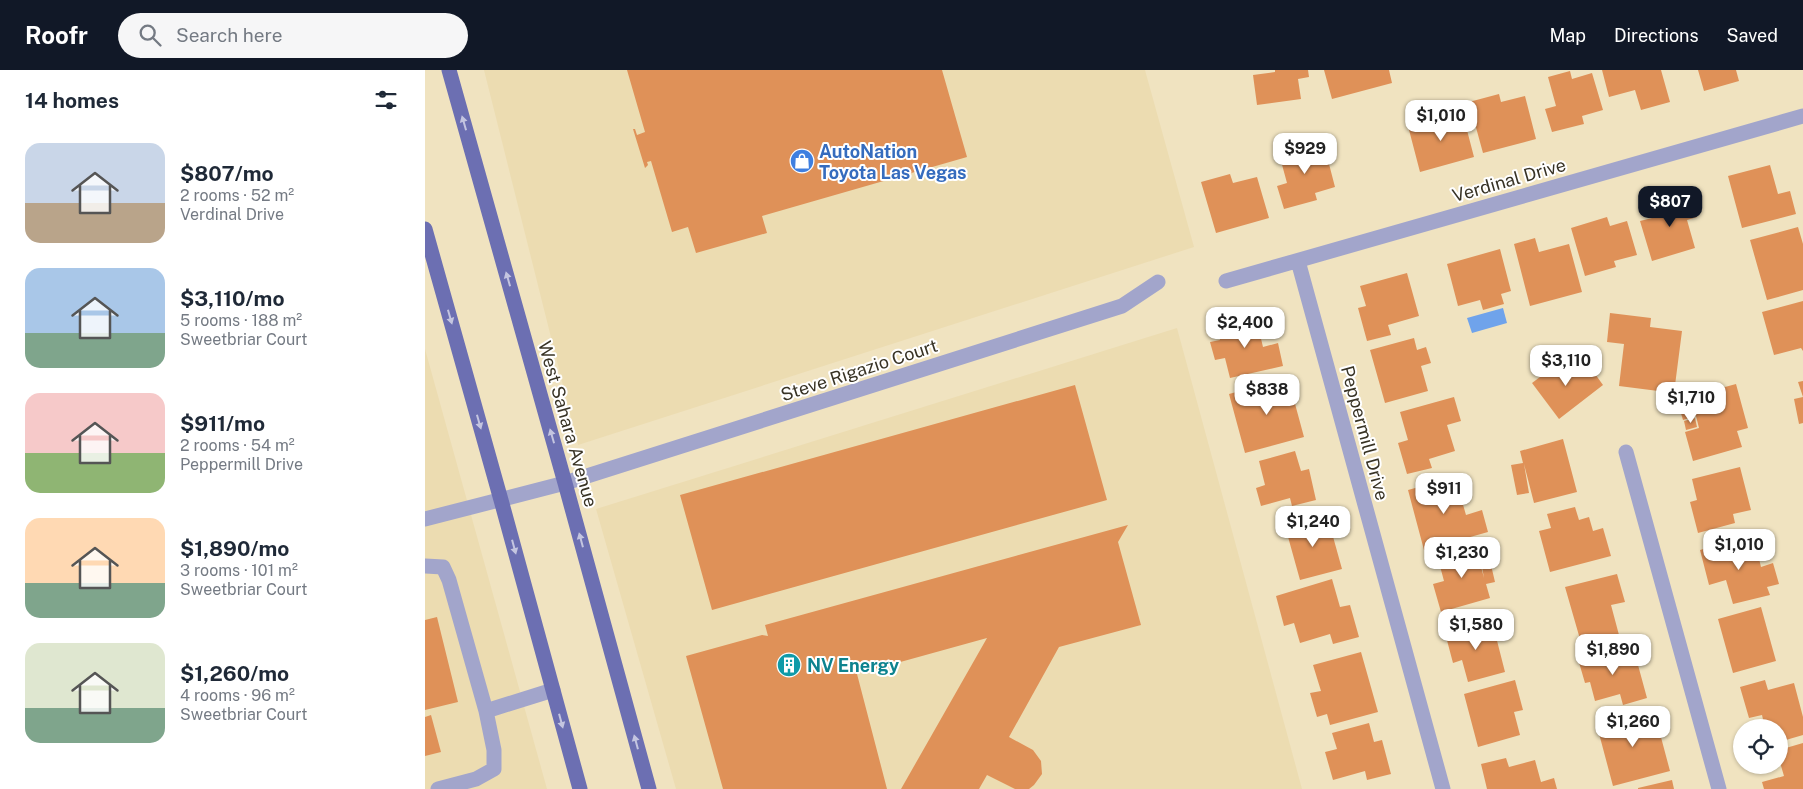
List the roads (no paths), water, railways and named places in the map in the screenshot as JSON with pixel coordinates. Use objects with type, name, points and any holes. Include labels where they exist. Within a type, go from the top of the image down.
[{"type":"main road","name":"West Sahara Avenue","points":[[449,70],[649,789]]},
{"type":"main road","points":[[425,229],[431,272],[501,500],[579,789]]},
{"type":"street","name":"Verdinal Drive","points":[[1226,281],[1803,116]]},
{"type":"street","name":"Peppermill Drive","points":[[1298,260],[1443,789]]},
{"type":"street","name":"Steve Rigazio Court","points":[[425,519],[565,483],[1122,306],[1158,282]]},
{"type":"street","points":[[1627,452],[1719,789]]},
{"type":"street","points":[[425,566],[443,567],[449,580],[486,711],[494,750],[494,769],[476,779],[438,789]]},
{"type":"street","points":[[486,711],[553,690]]},
{"type":"water","points":[[1503,308],[1507,323],[1472,333],[1467,318]]},
{"type":"place","name":"AutoNation Toyota Las Vegas","points":[[802,161]]},
{"type":"place","name":"NV Energy","points":[[789,665]]}]
